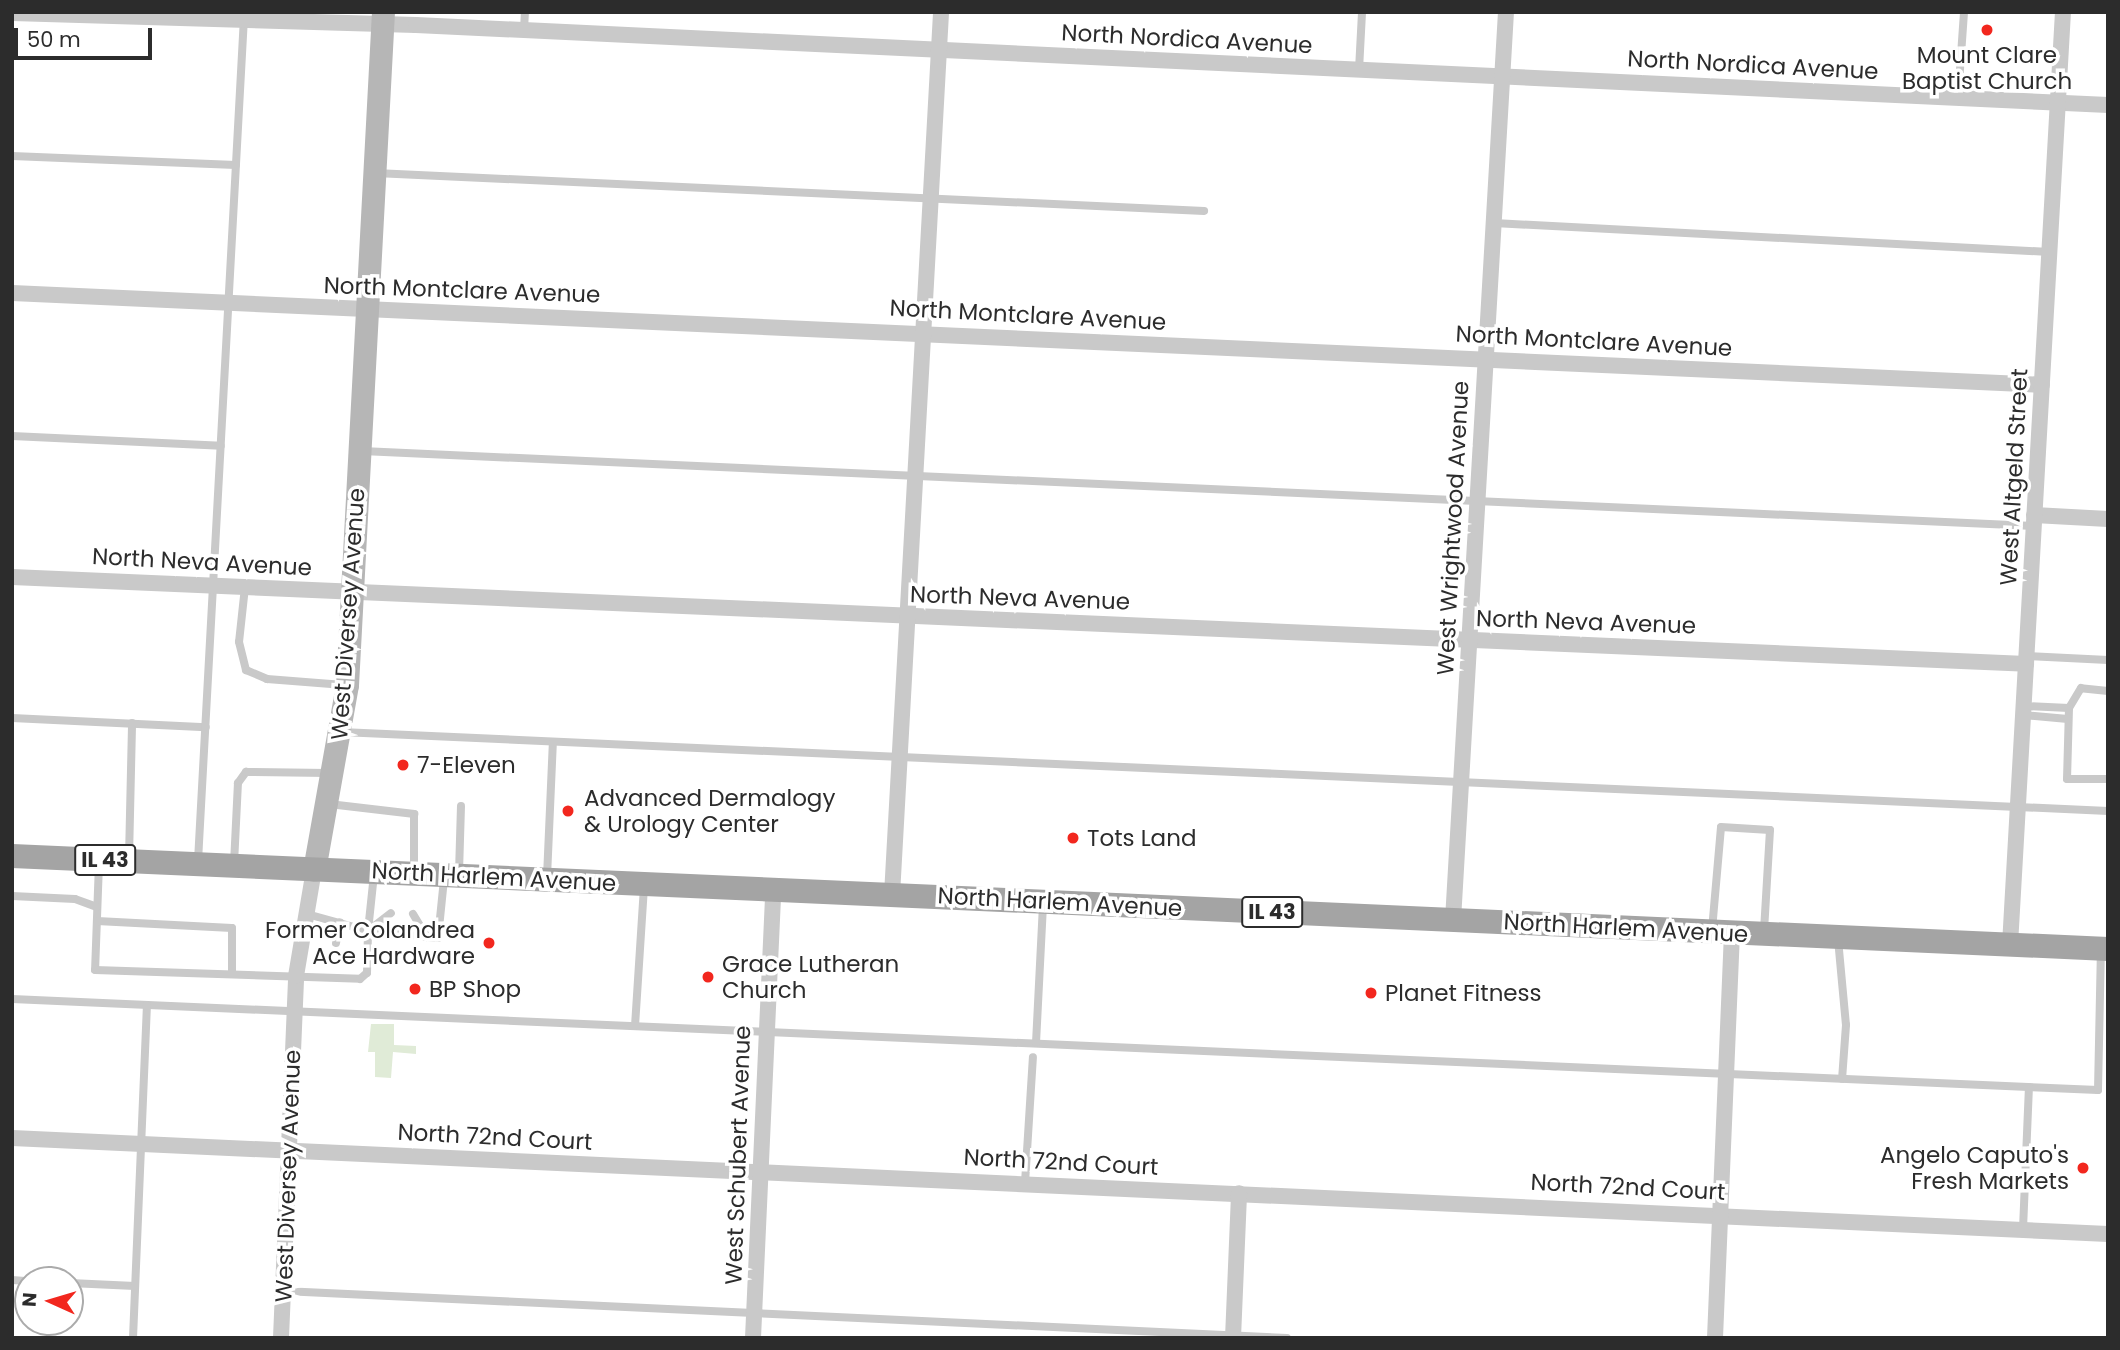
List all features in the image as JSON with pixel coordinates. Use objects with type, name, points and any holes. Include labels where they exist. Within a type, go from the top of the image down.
[{"type":"main road","name":"West Diversey Avenue","points":[[314,870],[329,804],[347,685],[382,19]]},
{"type":"main road","name":"North Harlem Avenue","points":[[12,856],[2104,949]]},
{"type":"street","points":[[892,895],[941,12]]},
{"type":"street","name":"West Wrightwood Avenue","points":[[1453,920],[1506,12]]},
{"type":"street","name":"West Altgeld Street","points":[[2010,945],[2063,12]]},
{"type":"street","name":"North Nordica Avenue","points":[[12,13],[382,19],[524,30],[2108,105]]},
{"type":"street","name":"North Montclare Avenue","points":[[12,293],[923,332],[2042,385]]},
{"type":"street","points":[[2034,521],[2108,519]]},
{"type":"street","name":"North Neva Avenue","points":[[12,577],[1470,640],[2026,660]]},
{"type":"street","name":"West Diversey Avenue","points":[[281,1338],[296,976],[314,870]]},
{"type":"street","name":"West Schubert Avenue","points":[[753,1338],[773,890]]},
{"type":"street","points":[[1715,1338],[1726,1074],[1721,932]]},
{"type":"street","name":"North 72nd Court","points":[[12,1138],[1239,1192],[2108,1234]]},
{"type":"street","points":[[1233,1336],[1239,1192]]},
{"type":"lane","points":[[524,30],[525,12]]},
{"type":"lane","points":[[1359,70],[1362,12]]},
{"type":"lane","points":[[1958,98],[1964,12]]},
{"type":"lane","points":[[198,864],[244,17]]},
{"type":"lane","points":[[12,156],[236,165]]},
{"type":"lane","points":[[374,173],[1204,211]]},
{"type":"lane","points":[[1494,223],[2049,252]]},
{"type":"lane","points":[[12,436],[220,446]]},
{"type":"lane","points":[[359,451],[915,479],[2034,521]]},
{"type":"lane","points":[[245,587],[239,642],[246,670],[267,679],[347,685]]},
{"type":"lane","points":[[2026,660],[2108,660]]},
{"type":"lane","points":[[2108,691],[2081,688],[2069,708],[2067,779],[2108,779]]},
{"type":"lane","points":[[2023,710],[2069,708]]},
{"type":"lane","points":[[2023,710],[2068,719]]},
{"type":"lane","points":[[12,718],[205,727]]},
{"type":"lane","points":[[129,861],[132,723]]},
{"type":"lane","points":[[341,732],[2108,811]]},
{"type":"lane","points":[[547,880],[553,741]]},
{"type":"lane","points":[[234,866],[238,783],[247,772],[334,774]]},
{"type":"lane","points":[[329,804],[414,814],[414,874]]},
{"type":"lane","points":[[307,914],[368,931],[438,938],[452,876],[461,806]]},
{"type":"lane","points":[[1721,932],[1721,827],[1746,828],[1770,830],[1764,934]]},
{"type":"lane","points":[[99,860],[95,970],[296,976],[331,973],[360,979],[367,973],[374,872]]},
{"type":"lane","points":[[635,1026],[644,884]]},
{"type":"lane","points":[[12,896],[75,899],[97,907]]},
{"type":"lane","points":[[1036,1043],[1043,902]]},
{"type":"lane","points":[[368,931],[391,913]]},
{"type":"lane","points":[[414,914],[427,937]]},
{"type":"lane","points":[[97,920],[232,928],[232,974]]},
{"type":"lane","points":[[336,943],[340,922]]},
{"type":"lane","points":[[1838,937],[1837,978],[1846,1025],[1842,1079]]},
{"type":"lane","points":[[12,999],[2098,1090],[2104,949]]},
{"type":"lane","points":[[133,1338],[146,1004]]},
{"type":"lane","points":[[1025,1183],[1033,1057]]},
{"type":"lane","points":[[2023,1229],[2029,1087]]},
{"type":"lane","points":[[84,1284],[135,1286]]},
{"type":"lane","points":[[283,1291],[1286,1338]]},
{"type":"green space","points":[[371,1024],[394,1024],[394,1045],[416,1046],[416,1054],[393,1052],[391,1078],[375,1077],[375,1052],[368,1052]]},
{"type":"place","name":"Mount Clare Baptist Church","points":[[1987,30]]},
{"type":"place","name":"7-Eleven","points":[[403,765]]},
{"type":"place","name":"Advanced Dermalogy & Urology Center","points":[[568,811]]},
{"type":"place","name":"Tots Land","points":[[1073,838]]},
{"type":"place","name":"Former Colandrea Ace Hardware","points":[[489,943]]},
{"type":"place","name":"Grace Lutheran Church","points":[[708,977]]},
{"type":"place","name":"BP Shop","points":[[415,989]]},
{"type":"place","name":"Planet Fitness","points":[[1371,993]]},
{"type":"place","name":"Angelo Caputo's Fresh Markets","points":[[2083,1168]]}]
